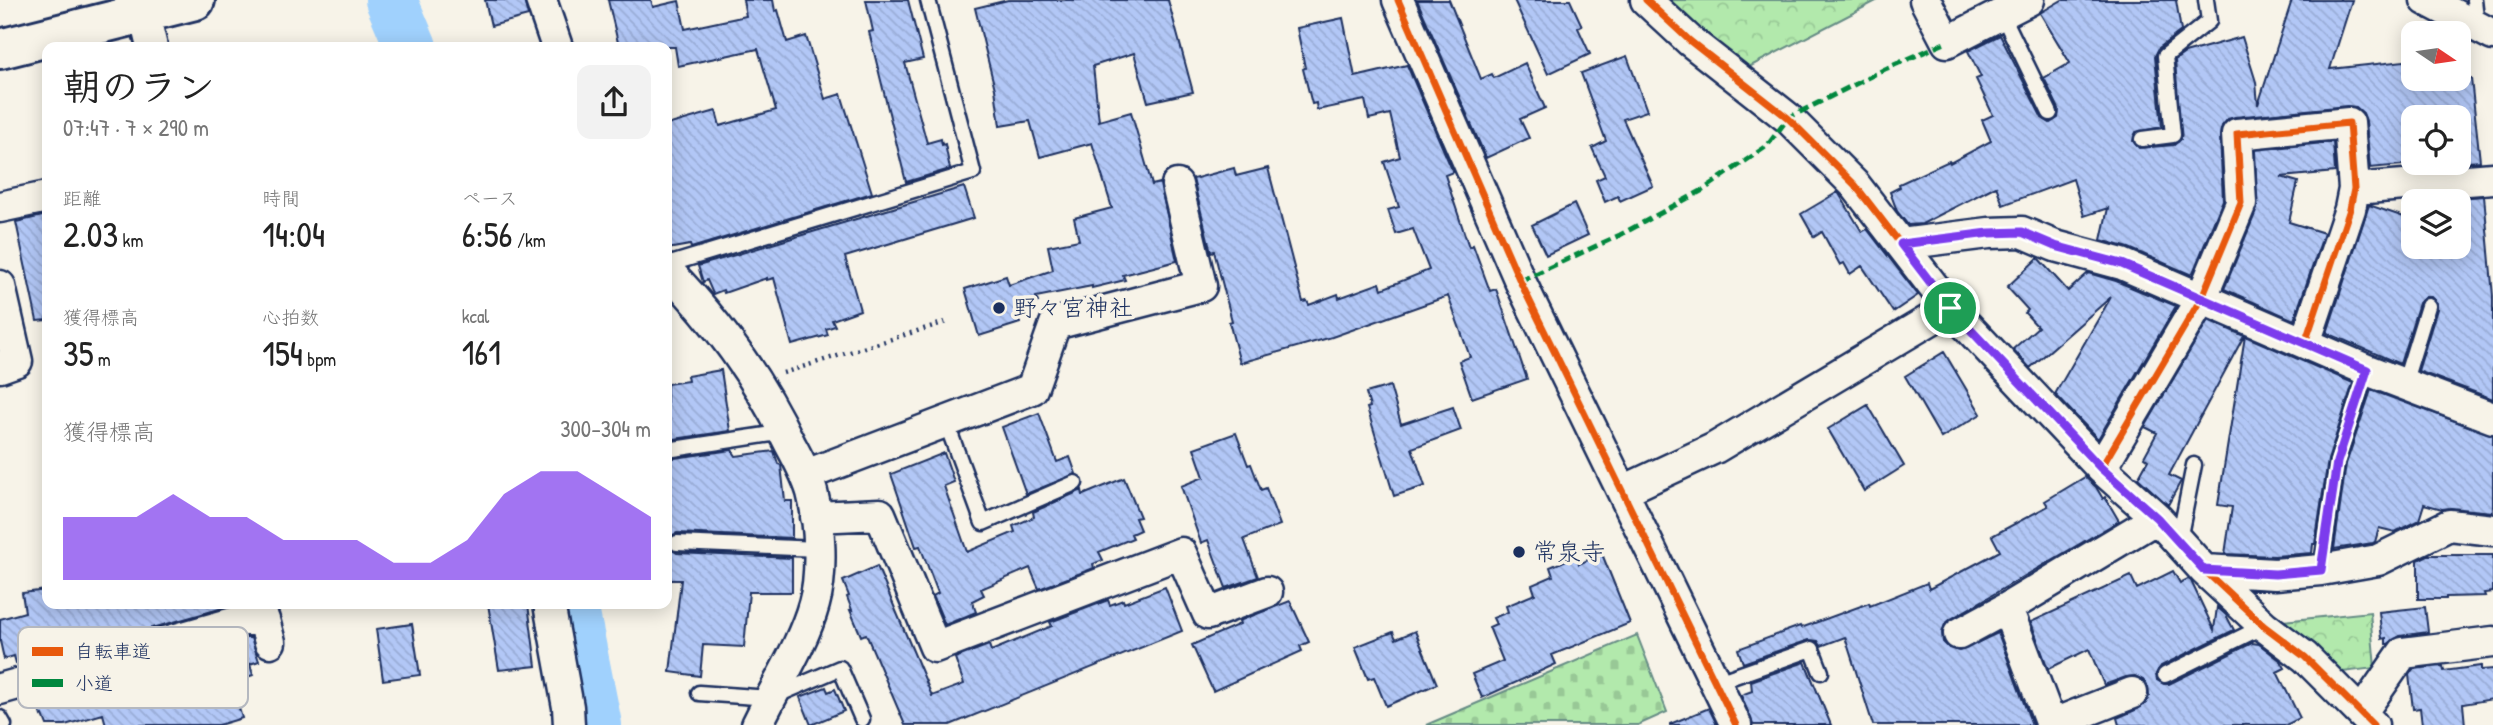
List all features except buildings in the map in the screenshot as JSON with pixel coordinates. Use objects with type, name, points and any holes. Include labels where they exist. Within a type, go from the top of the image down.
[{"type":"main road","points":[[58,41],[148,31],[195,0]]},
{"type":"main road","points":[[0,49],[42,43]]},
{"type":"street","points":[[541,0],[555,42]]},
{"type":"street","points":[[1398,0],[1520,281],[1736,725]]},
{"type":"street","points":[[1646,0],[1690,41],[1788,118],[1855,186],[1950,308],[2101,468],[2157,518],[2204,570],[2264,626],[2305,657],[2367,719],[2403,653],[2493,642]]},
{"type":"street","points":[[1925,0],[1947,42],[2029,0]]},
{"type":"street","points":[[2426,0],[2482,20]]},
{"type":"street","points":[[2101,468],[2202,297],[2241,203],[2237,134],[2349,123],[2354,189],[2350,209],[2305,343]]},
{"type":"street","points":[[2354,189],[2493,178]]},
{"type":"street","points":[[806,475],[1032,389],[1055,324],[1201,286],[1177,185]]},
{"type":"street","points":[[0,207],[42,198]]},
{"type":"street","points":[[1901,244],[1989,233],[2022,232],[2055,246],[2122,264],[2367,370],[2493,418]]},
{"type":"street","points":[[672,273],[727,339],[756,382],[785,432],[812,493],[818,549],[814,604],[757,725]]},
{"type":"street","points":[[0,286],[17,361],[0,367]]},
{"type":"street","points":[[1623,491],[1715,447],[1950,308]]},
{"type":"street","points":[[816,517],[880,514],[935,647],[1181,553],[1208,614],[1266,592]]},
{"type":"street","points":[[1959,634],[2157,518]]},
{"type":"street","points":[[2204,570],[2275,574],[2321,570],[2378,560],[2449,525],[2493,530]]},
{"type":"street","points":[[2007,608],[2051,725],[2132,693]]},
{"type":"street","points":[[550,609],[569,725]]},
{"type":"street","points":[[220,627],[244,620],[264,620],[270,642]]},
{"type":"street","points":[[0,690],[18,685]]},
{"type":"lane","points":[[672,265],[973,172],[928,0]]},
{"type":"lane","points":[[2142,139],[2173,135],[2165,56],[2209,20],[2206,0]]},
{"type":"lane","points":[[2002,15],[2050,113]]},
{"type":"lane","points":[[2404,384],[2428,306]]},
{"type":"lane","points":[[2321,570],[2337,462],[2367,370]]},
{"type":"lane","points":[[946,422],[983,523],[1075,483]]},
{"type":"lane","points":[[672,449],[785,432]]},
{"type":"lane","points":[[2179,542],[2194,465]]},
{"type":"lane","points":[[677,543],[818,549]]},
{"type":"lane","points":[[2165,675],[2264,626]]},
{"type":"lane","points":[[1715,682],[1812,649],[1821,672]]},
{"type":"lane","points":[[699,693],[770,698],[840,668],[862,719]]},
{"type":"lane","points":[[0,718],[4,725]]},
{"type":"path","points":[[756,382],[946,322]]},
{"type":"green space","points":[[1661,0],[1878,0],[1747,68]]},
{"type":"green space","points":[[2370,612],[2375,668],[2335,673],[2281,627],[2283,621]]},
{"type":"green space","points":[[1637,635],[1667,712],[1638,725],[1426,725]]},
{"type":"waterway","points":[[391,0],[409,42]]},
{"type":"waterway","points":[[573,609],[596,725]]},
{"type":"marked path","points":[[1520,281],[1620,235],[1703,190],[1767,146],[1788,118],[1885,69],[1947,42]]},
{"type":"cycle path","points":[[1398,0],[1520,281],[1736,725]]},
{"type":"cycle path","points":[[1646,0],[1690,41],[1788,118],[1855,185],[1950,308],[2101,468],[2157,518],[2204,570],[2264,626],[2305,657],[2373,725]]},
{"type":"cycle path","points":[[2101,468],[2202,297],[2241,203],[2237,134],[2349,123],[2354,189],[2350,209],[2305,343]]},
{"type":"place","name":"野々宮神社","points":[[999,308]]},
{"type":"place","name":"常泉寺","points":[[1519,552]]},
{"type":"route","points":[[2022,232],[2055,246],[2122,264],[2367,370],[2337,462],[2321,570],[2275,574],[2204,570],[2157,518],[2101,468],[1950,308],[1901,244],[1989,233],[2022,232]]}]
